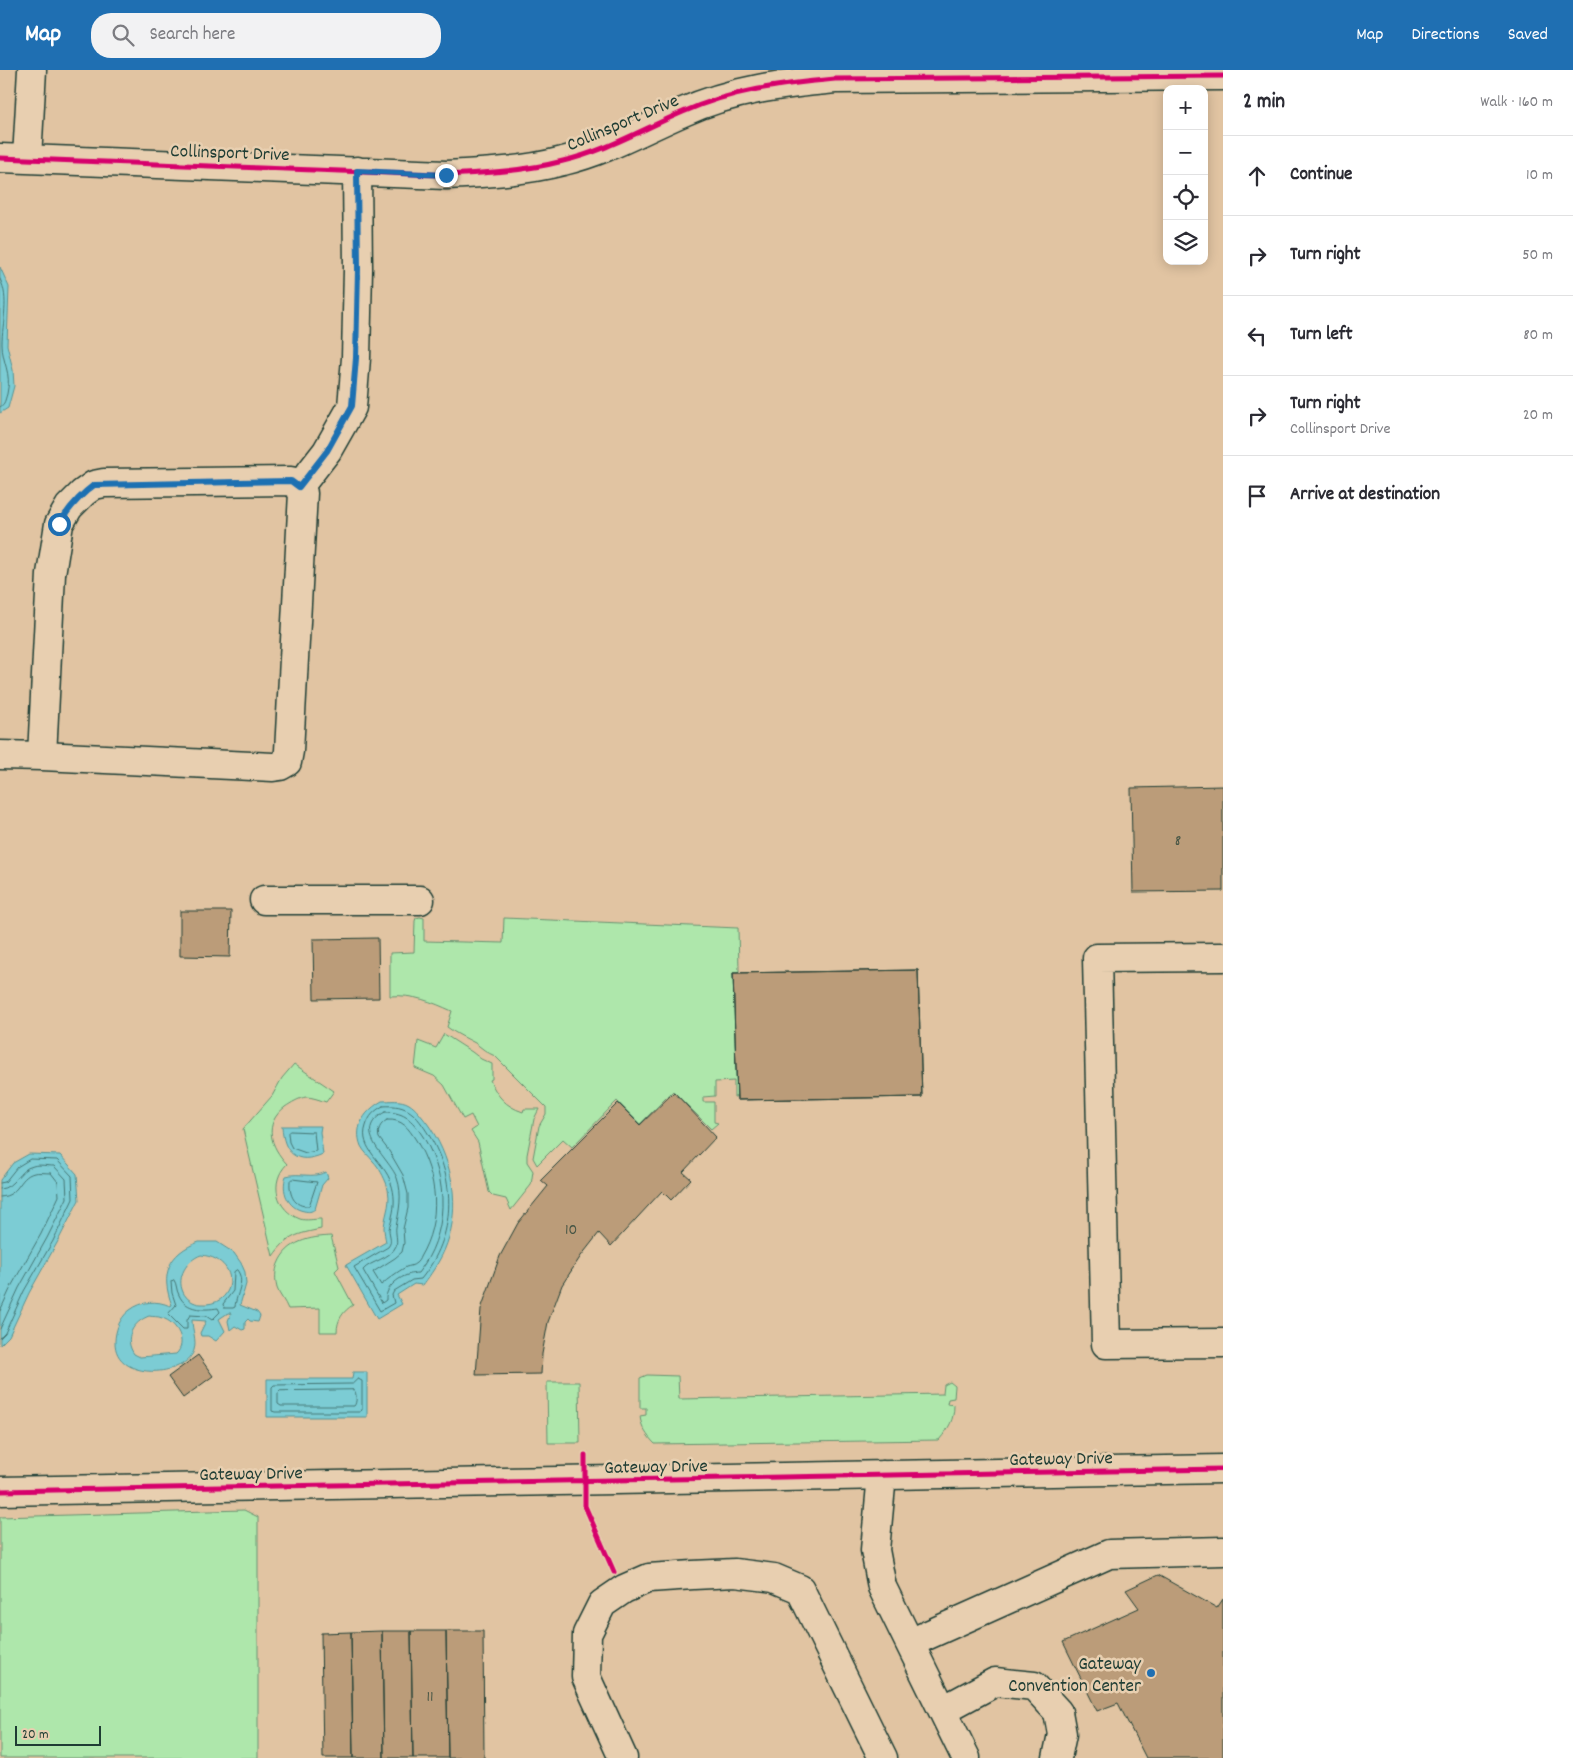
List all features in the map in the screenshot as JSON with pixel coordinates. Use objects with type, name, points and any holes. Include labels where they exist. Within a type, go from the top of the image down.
[{"type":"street","points":[[27,158],[32,70]]},
{"type":"street","name":"Collinsport Drive","points":[[0,158],[446,175],[507,172],[564,161],[624,140],[684,111],[734,93],[784,84],[835,79],[1223,76]]},
{"type":"street","points":[[299,487],[327,451],[352,406],[356,358],[358,278],[357,171]]},
{"type":"street","points":[[0,756],[42,756],[273,767],[287,762],[303,493],[299,487],[291,481],[104,483],[94,485],[69,507],[59,524],[51,574],[42,756]]},
{"type":"street","points":[[264,900],[420,900]]},
{"type":"street","points":[[1223,957],[1097,958],[1106,1344],[1223,1343]]},
{"type":"street","name":"Gateway Drive","points":[[0,1491],[1223,1469]]},
{"type":"street","points":[[882,1475],[875,1550],[882,1587],[966,1758]]},
{"type":"street","points":[[910,1643],[1109,1554],[1223,1551]]},
{"type":"street","points":[[623,1758],[586,1677],[587,1634],[602,1604],[624,1589],[649,1578],[735,1573],[774,1578],[800,1589],[883,1758]]},
{"type":"street","points":[[943,1710],[995,1682],[1034,1686],[1058,1712],[1062,1734],[1057,1758]]},
{"type":"green space","points":[[416,918],[424,918],[424,941],[503,943],[504,918],[738,928],[742,1096],[734,1097],[734,1081],[715,1082],[715,1096],[703,1097],[703,1102],[714,1102],[714,1122],[718,1123],[711,1129],[673,1091],[640,1124],[617,1101],[572,1147],[563,1139],[537,1165],[533,1158],[539,1126],[546,1114],[546,1107],[495,1056],[447,1027],[452,1011],[414,997],[390,996],[390,953],[414,952],[415,921]]},
{"type":"green space","points":[[444,1034],[481,1059],[492,1064],[492,1079],[490,1080],[499,1096],[506,1103],[523,1112],[524,1109],[539,1109],[534,1119],[527,1155],[527,1162],[533,1171],[531,1185],[511,1210],[506,1199],[493,1196],[489,1192],[478,1142],[471,1131],[477,1127],[471,1115],[463,1119],[444,1085],[434,1076],[415,1068],[418,1041],[436,1048]]},
{"type":"green space","points":[[294,1064],[334,1091],[326,1102],[306,1097],[295,1101],[285,1107],[274,1121],[271,1128],[273,1143],[287,1164],[281,1171],[278,1179],[278,1195],[285,1209],[292,1215],[302,1220],[321,1219],[321,1229],[294,1236],[278,1249],[273,1256],[243,1129],[272,1096],[282,1078]]},
{"type":"green space","points":[[331,1236],[339,1267],[335,1271],[353,1305],[341,1316],[337,1332],[320,1332],[320,1308],[288,1309],[277,1288],[276,1273],[282,1256],[293,1245],[307,1239]]},
{"type":"green space","points":[[647,1375],[678,1376],[679,1399],[943,1394],[944,1385],[950,1382],[955,1386],[954,1398],[948,1399],[947,1404],[954,1405],[954,1410],[946,1432],[939,1440],[655,1444],[645,1431],[640,1416],[646,1415],[646,1408],[640,1408],[640,1378]]},
{"type":"green space","points":[[547,1382],[579,1382],[580,1443],[548,1443]]},
{"type":"green space","points":[[244,1510],[258,1517],[258,1758],[0,1758],[0,1517]]},
{"type":"water","points":[[0,267],[9,287],[7,345],[13,370],[14,386],[8,408],[0,413]]},
{"type":"water","points":[[382,1101],[406,1102],[427,1123],[442,1149],[447,1164],[451,1178],[454,1208],[447,1244],[431,1274],[423,1285],[414,1284],[397,1295],[402,1304],[377,1319],[346,1265],[386,1242],[384,1227],[389,1202],[387,1185],[375,1163],[361,1146],[359,1139],[362,1119]]},
{"type":"water","points":[[282,1126],[321,1126],[323,1154],[305,1158],[293,1154],[285,1143]]},
{"type":"water","points":[[29,1154],[60,1155],[77,1174],[79,1200],[29,1293],[9,1336],[0,1345],[0,1180],[13,1163]]},
{"type":"water","points":[[326,1172],[328,1178],[322,1185],[315,1209],[310,1212],[293,1206],[285,1192],[286,1176],[316,1175]]},
{"type":"water","points":[[199,1242],[217,1242],[234,1253],[245,1272],[246,1284],[240,1305],[257,1312],[260,1316],[258,1322],[248,1319],[245,1322],[245,1329],[242,1330],[235,1326],[230,1330],[228,1321],[231,1313],[228,1313],[219,1319],[225,1331],[216,1341],[208,1336],[201,1336],[200,1333],[206,1321],[192,1320],[195,1346],[188,1360],[177,1367],[163,1371],[148,1371],[134,1368],[122,1361],[116,1349],[116,1333],[119,1323],[127,1312],[139,1305],[155,1302],[172,1305],[167,1284],[169,1266],[180,1252]],"holes":[[[201,1255],[214,1258],[229,1273],[228,1291],[222,1298],[213,1303],[198,1304],[193,1302],[184,1295],[181,1286],[182,1275],[187,1265]],[[149,1316],[167,1320],[176,1328],[181,1339],[181,1344],[176,1354],[140,1357],[134,1354],[129,1342],[131,1331],[138,1322]]]},
{"type":"water","points":[[353,1372],[367,1372],[367,1417],[267,1417],[267,1379],[352,1379]]},
{"type":"building","points":[[1223,786],[1223,891],[1133,892],[1131,788]]},
{"type":"building","points":[[180,911],[231,911],[230,957],[180,956]]},
{"type":"building","points":[[378,938],[379,998],[314,999],[313,939]]},
{"type":"building","points":[[918,970],[922,1097],[737,1100],[733,973]]},
{"type":"building","points":[[918,970],[922,1097],[737,1100],[733,973]]},
{"type":"building","points":[[674,1092],[716,1137],[683,1172],[691,1179],[671,1200],[662,1191],[611,1246],[599,1233],[581,1256],[562,1285],[548,1322],[542,1354],[541,1374],[476,1375],[481,1309],[500,1256],[518,1223],[548,1186],[541,1180],[618,1103],[640,1125]]},
{"type":"building","points":[[198,1355],[213,1376],[183,1398],[168,1377]]},
{"type":"building","name":"Gateway Convention Center","points":[[1158,1575],[1217,1608],[1223,1599],[1223,1758],[1146,1758],[1118,1703],[1097,1711],[1063,1642],[1139,1608],[1126,1590]]},
{"type":"building","points":[[382,1631],[411,1631],[413,1758],[384,1758]]},
{"type":"building","points":[[382,1631],[384,1758],[353,1758],[351,1632]]},
{"type":"building","points":[[411,1631],[446,1631],[448,1758],[413,1758]]},
{"type":"building","points":[[446,1631],[483,1631],[484,1758],[448,1758]]},
{"type":"building","points":[[351,1632],[353,1758],[323,1758],[321,1633]]},
{"type":"cycle path","points":[[0,158],[446,175],[476,173],[534,167],[579,157],[609,146],[701,104],[739,93],[796,83],[835,79],[1223,76]]},
{"type":"cycle path","points":[[585,1455],[585,1506],[614,1572]]},
{"type":"cycle path","points":[[0,1491],[1223,1469]]},
{"type":"place","name":"Gateway Convention Center","points":[[1151,1673]]},
{"type":"route","points":[[59,524],[69,507],[83,493],[94,485],[104,483],[291,481],[299,487],[327,451],[352,406],[356,358],[358,269],[357,171],[446,175]]}]
